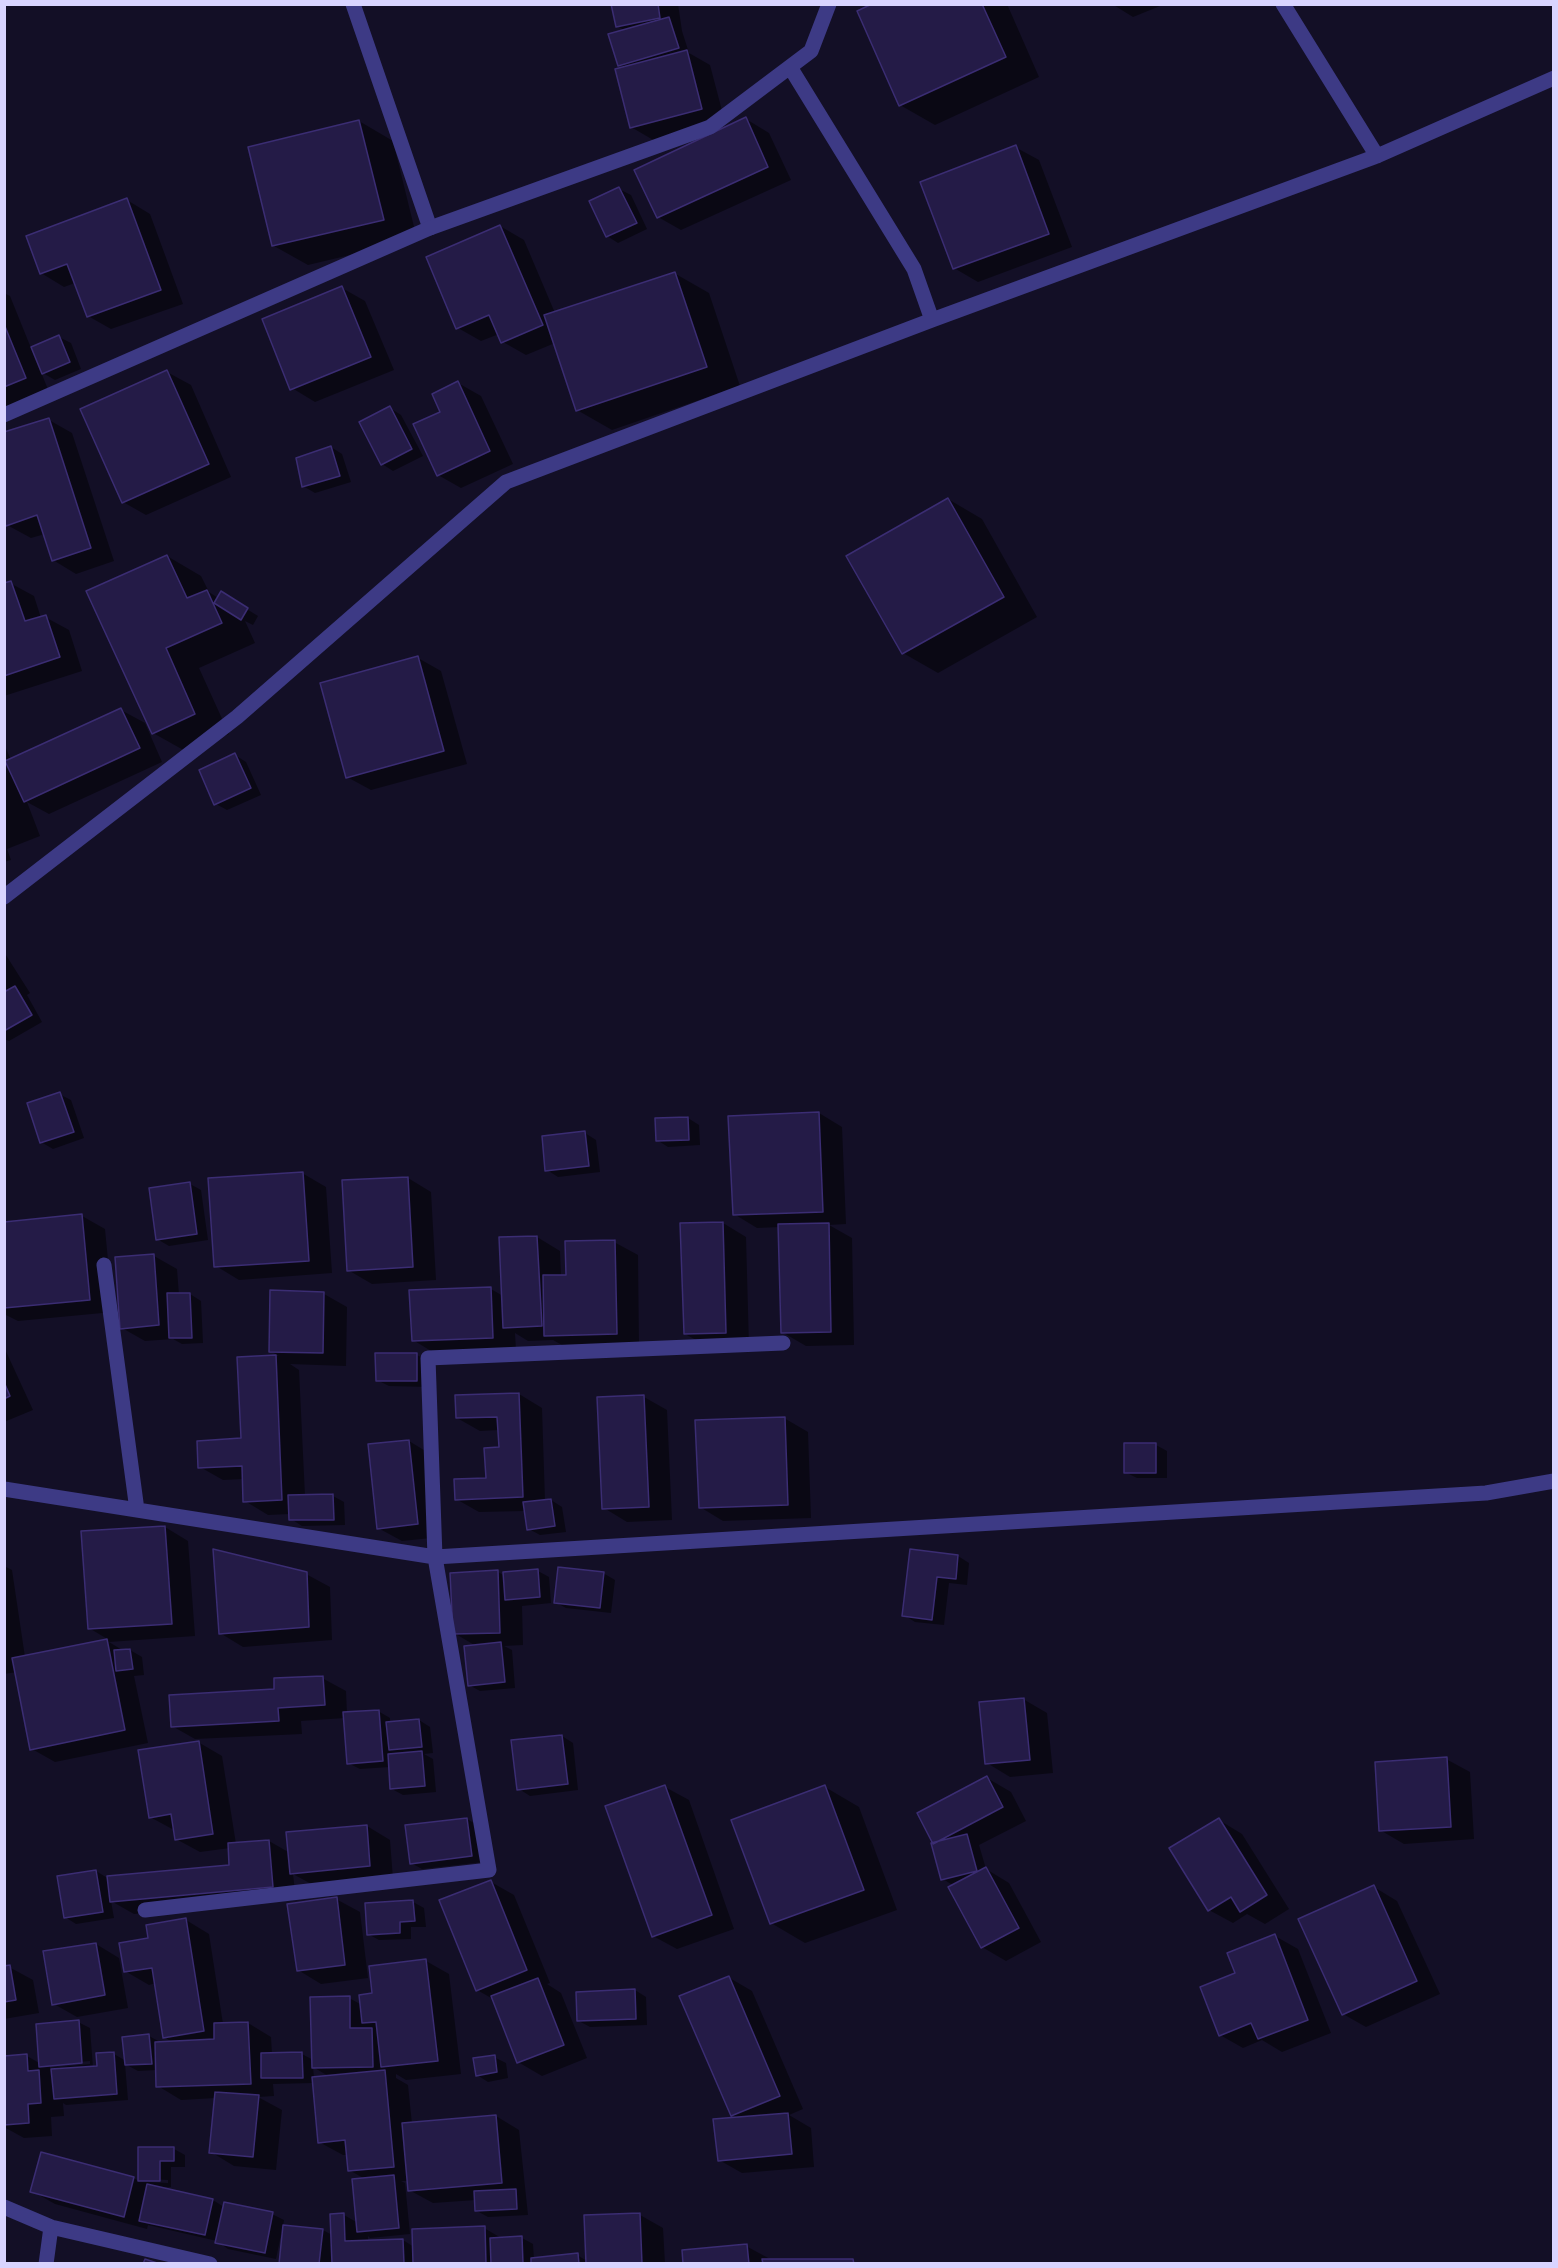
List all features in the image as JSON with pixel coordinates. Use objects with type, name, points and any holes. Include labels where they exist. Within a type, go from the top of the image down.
[{"type":"street","points":[[353,4],[430,228]]},
{"type":"street","points":[[4,415],[430,228],[710,127],[811,51],[829,4]]},
{"type":"street","points":[[1283,4],[1377,156]]},
{"type":"street","points":[[790,67],[914,269],[932,320]]},
{"type":"street","points":[[4,897],[237,717],[506,482],[932,320],[1377,156],[1554,78]]},
{"type":"street","points":[[104,1265],[137,1510]]},
{"type":"street","points":[[145,1910],[489,1870],[435,1557],[428,1358],[783,1343]]},
{"type":"street","points":[[4,1489],[435,1557],[1486,1493],[1554,1481]]},
{"type":"street","points":[[4,2207],[51,2227],[210,2264]]},
{"type":"street","points":[[46,2264],[51,2227]]},
{"type":"building","points":[[611,4],[658,4],[660,18],[616,27]]},
{"type":"building","points":[[872,4],[982,4],[1006,57],[899,106],[857,11]]},
{"type":"building","points":[[669,17],[679,48],[618,66],[608,34]]},
{"type":"building","points":[[687,50],[702,109],[630,128],[615,69]]},
{"type":"building","points":[[746,117],[768,167],[657,218],[634,170]]},
{"type":"building","points":[[359,120],[384,220],[272,246],[248,147]]},
{"type":"building","points":[[1016,145],[1049,234],[953,269],[920,182]]},
{"type":"building","points":[[619,187],[637,223],[606,237],[589,201]]},
{"type":"building","points":[[127,198],[161,290],[87,317],[67,264],[40,274],[26,236]]},
{"type":"building","points":[[500,225],[543,325],[501,343],[489,315],[456,329],[426,257]]},
{"type":"building","points":[[675,272],[707,367],[576,411],[544,315]]},
{"type":"building","points":[[342,286],[371,357],[290,390],[262,319]]},
{"type":"building","points":[[4,324],[26,378],[4,387]]},
{"type":"building","points":[[59,335],[70,362],[42,374],[31,347]]},
{"type":"building","points":[[167,370],[209,464],[122,503],[80,409]]},
{"type":"building","points":[[458,381],[490,451],[437,476],[413,424],[440,412],[432,394]]},
{"type":"building","points":[[390,406],[412,449],[381,465],[359,422]]},
{"type":"building","points":[[49,418],[91,548],[52,561],[37,515],[6,526],[4,521],[4,432]]},
{"type":"building","points":[[331,446],[340,476],[302,487],[296,458]]},
{"type":"building","points":[[948,498],[1004,597],[902,654],[846,556]]},
{"type":"building","points":[[167,555],[187,598],[207,590],[222,623],[166,648],[195,714],[152,734],[86,591]]},
{"type":"building","points":[[11,581],[25,621],[46,615],[60,657],[4,676],[4,583]]},
{"type":"building","points":[[221,591],[248,608],[241,620],[214,603]]},
{"type":"building","points":[[418,656],[444,751],[346,778],[320,683]]},
{"type":"building","points":[[121,708],[140,748],[24,802],[5,761]]},
{"type":"building","points":[[235,753],[251,788],[214,805],[199,770]]},
{"type":"building","points":[[15,986],[32,1015],[4,1031],[4,992]]},
{"type":"building","points":[[60,1092],[74,1132],[40,1143],[27,1103]]},
{"type":"building","points":[[819,1112],[823,1212],[733,1215],[728,1116]]},
{"type":"building","points":[[688,1117],[689,1140],[656,1141],[655,1118]]},
{"type":"building","points":[[585,1131],[589,1166],[545,1171],[542,1136]]},
{"type":"building","points":[[303,1172],[309,1261],[214,1267],[208,1178]]},
{"type":"building","points":[[408,1177],[413,1267],[347,1271],[342,1180]]},
{"type":"building","points":[[190,1182],[197,1234],[156,1240],[149,1188]]},
{"type":"building","points":[[82,1214],[90,1300],[4,1308],[4,1222]]},
{"type":"building","points":[[723,1222],[726,1333],[684,1334],[680,1223]]},
{"type":"building","points":[[829,1223],[831,1332],[781,1333],[778,1224]]},
{"type":"building","points":[[537,1236],[542,1326],[503,1328],[499,1237]]},
{"type":"building","points":[[615,1240],[617,1334],[544,1336],[543,1275],[566,1275],[565,1241]]},
{"type":"building","points":[[154,1254],[159,1325],[120,1329],[115,1257]]},
{"type":"building","points":[[491,1287],[493,1338],[412,1341],[409,1290]]},
{"type":"building","points":[[270,1290],[324,1292],[323,1353],[269,1352]]},
{"type":"building","points":[[167,1293],[190,1293],[192,1338],[169,1338]]},
{"type":"building","points":[[375,1353],[417,1353],[417,1381],[376,1381]]},
{"type":"building","points":[[276,1355],[282,1500],[243,1502],[242,1466],[198,1468],[197,1441],[241,1438],[237,1357]]},
{"type":"building","points":[[4,1382],[10,1396],[4,1399]]},
{"type":"building","points":[[519,1393],[523,1497],[455,1500],[454,1479],[486,1478],[484,1448],[499,1447],[497,1417],[456,1418],[455,1395]]},
{"type":"building","points":[[644,1395],[649,1507],[602,1509],[597,1397]]},
{"type":"building","points":[[785,1417],[788,1505],[699,1508],[695,1420]]},
{"type":"building","points":[[409,1440],[418,1524],[377,1529],[368,1444]]},
{"type":"building","points":[[1124,1443],[1156,1443],[1156,1473],[1124,1473]]},
{"type":"building","points":[[333,1494],[334,1520],[289,1520],[288,1495]]},
{"type":"building","points":[[551,1499],[555,1526],[527,1530],[523,1502]]},
{"type":"building","points":[[165,1526],[172,1624],[88,1629],[81,1531]]},
{"type":"building","points":[[213,1549],[307,1572],[309,1627],[219,1634]]},
{"type":"building","points":[[910,1549],[958,1555],[956,1579],[937,1577],[932,1620],[902,1616]]},
{"type":"building","points":[[558,1567],[604,1572],[600,1608],[554,1603]]},
{"type":"building","points":[[538,1569],[540,1597],[505,1600],[503,1572]]},
{"type":"building","points":[[498,1570],[500,1633],[453,1634],[450,1573]]},
{"type":"building","points":[[107,1639],[125,1730],[30,1750],[12,1658]]},
{"type":"building","points":[[501,1642],[505,1682],[468,1686],[464,1646]]},
{"type":"building","points":[[130,1649],[133,1669],[116,1671],[114,1650]]},
{"type":"building","points":[[323,1676],[325,1705],[278,1708],[279,1721],[171,1727],[169,1695],[274,1689],[274,1678]]},
{"type":"building","points":[[1024,1698],[1030,1760],[985,1764],[979,1702]]},
{"type":"building","points":[[379,1710],[383,1761],[347,1764],[343,1712]]},
{"type":"building","points":[[419,1719],[422,1747],[389,1750],[386,1722]]},
{"type":"building","points":[[562,1735],[568,1784],[517,1790],[511,1740]]},
{"type":"building","points":[[199,1741],[213,1834],[175,1840],[171,1814],[149,1818],[138,1750]]},
{"type":"building","points":[[422,1751],[425,1786],[390,1789],[388,1754]]},
{"type":"building","points":[[1447,1757],[1451,1827],[1379,1831],[1375,1762]]},
{"type":"building","points":[[987,1776],[1003,1807],[933,1844],[917,1813]]},
{"type":"building","points":[[665,1785],[712,1915],[652,1937],[605,1806]]},
{"type":"building","points":[[825,1785],[864,1890],[770,1924],[731,1820]]},
{"type":"building","points":[[467,1818],[472,1856],[410,1864],[405,1825]]},
{"type":"building","points":[[1219,1818],[1267,1895],[1240,1912],[1231,1897],[1208,1911],[1169,1848]]},
{"type":"building","points":[[367,1825],[370,1866],[290,1874],[286,1832]]},
{"type":"building","points":[[967,1834],[977,1871],[941,1880],[931,1843]]},
{"type":"building","points":[[269,1840],[273,1887],[110,1902],[107,1876],[229,1865],[228,1843]]},
{"type":"building","points":[[986,1867],[1019,1928],[981,1948],[948,1887]]},
{"type":"building","points":[[96,1870],[103,1912],[64,1918],[57,1876]]},
{"type":"building","points":[[491,1880],[527,1970],[476,1991],[439,1900]]},
{"type":"building","points":[[1374,1885],[1417,1981],[1342,2015],[1298,1919]]},
{"type":"building","points":[[337,1897],[345,1965],[297,1971],[287,1904]]},
{"type":"building","points":[[413,1900],[415,1921],[400,1922],[400,1933],[367,1935],[365,1903]]},
{"type":"building","points":[[186,1918],[204,2031],[163,2038],[152,1968],[124,1972],[119,1943],[148,1938],[146,1925]]},
{"type":"building","points":[[1275,1934],[1308,2020],[1258,2039],[1251,2023],[1219,2036],[1200,1987],[1235,1973],[1227,1953]]},
{"type":"building","points":[[96,1943],[105,1995],[52,2005],[43,1951]]},
{"type":"building","points":[[426,1959],[438,2061],[381,2067],[376,2022],[362,2023],[359,1995],[372,1993],[369,1966]]},
{"type":"building","points":[[10,1965],[16,2000],[4,2002],[4,1966]]},
{"type":"building","points":[[729,1976],[780,2096],[731,2116],[679,1996]]},
{"type":"building","points":[[538,1978],[564,2045],[517,2063],[491,1996]]},
{"type":"building","points":[[635,1989],[636,2019],[577,2021],[576,1992]]},
{"type":"building","points":[[350,1996],[350,2028],[372,2028],[373,2067],[312,2068],[310,1997]]},
{"type":"building","points":[[79,2020],[82,2063],[39,2067],[36,2024]]},
{"type":"building","points":[[248,2022],[251,2084],[156,2087],[155,2042],[214,2039],[214,2023]]},
{"type":"building","points":[[149,2034],[152,2064],[125,2065],[122,2037]]},
{"type":"building","points":[[114,2052],[117,2094],[54,2099],[51,2069],[97,2066],[96,2053]]},
{"type":"building","points":[[302,2052],[303,2078],[261,2078],[261,2053]]},
{"type":"building","points":[[27,2054],[28,2071],[39,2070],[41,2103],[28,2104],[29,2123],[4,2125],[4,2056]]},
{"type":"building","points":[[495,2055],[497,2072],[476,2076],[473,2058]]},
{"type":"building","points":[[385,2070],[394,2167],[348,2171],[345,2140],[318,2143],[312,2077]]},
{"type":"building","points":[[215,2092],[259,2095],[253,2157],[209,2153]]},
{"type":"building","points":[[788,2113],[792,2154],[718,2161],[713,2119]]},
{"type":"building","points":[[496,2115],[502,2183],[408,2191],[402,2123]]},
{"type":"building","points":[[138,2147],[174,2147],[174,2161],[160,2161],[160,2181],[138,2181]]},
{"type":"building","points":[[41,2152],[134,2177],[124,2217],[30,2192]]},
{"type":"building","points":[[394,2175],[399,2228],[357,2232],[352,2179]]},
{"type":"building","points":[[147,2184],[213,2199],[205,2235],[139,2221]]},
{"type":"building","points":[[516,2189],[517,2209],[475,2211],[474,2191]]},
{"type":"building","points":[[224,2202],[273,2212],[265,2253],[215,2243]]},
{"type":"building","points":[[344,2213],[345,2241],[403,2239],[404,2264],[332,2264],[330,2214]]},
{"type":"building","points":[[640,2213],[642,2264],[586,2264],[584,2215]]},
{"type":"building","points":[[283,2225],[323,2229],[319,2264],[279,2264]]},
{"type":"building","points":[[485,2226],[486,2264],[413,2264],[412,2229]]},
{"type":"building","points":[[522,2236],[523,2264],[491,2264],[490,2238]]},
{"type":"building","points":[[747,2244],[749,2264],[683,2264],[682,2250]]},
{"type":"building","points":[[578,2253],[579,2264],[531,2264],[531,2258]]},
{"type":"building","points":[[145,2259],[160,2264],[143,2264]]},
{"type":"building","points":[[762,2259],[853,2259],[854,2264],[763,2264]]}]
